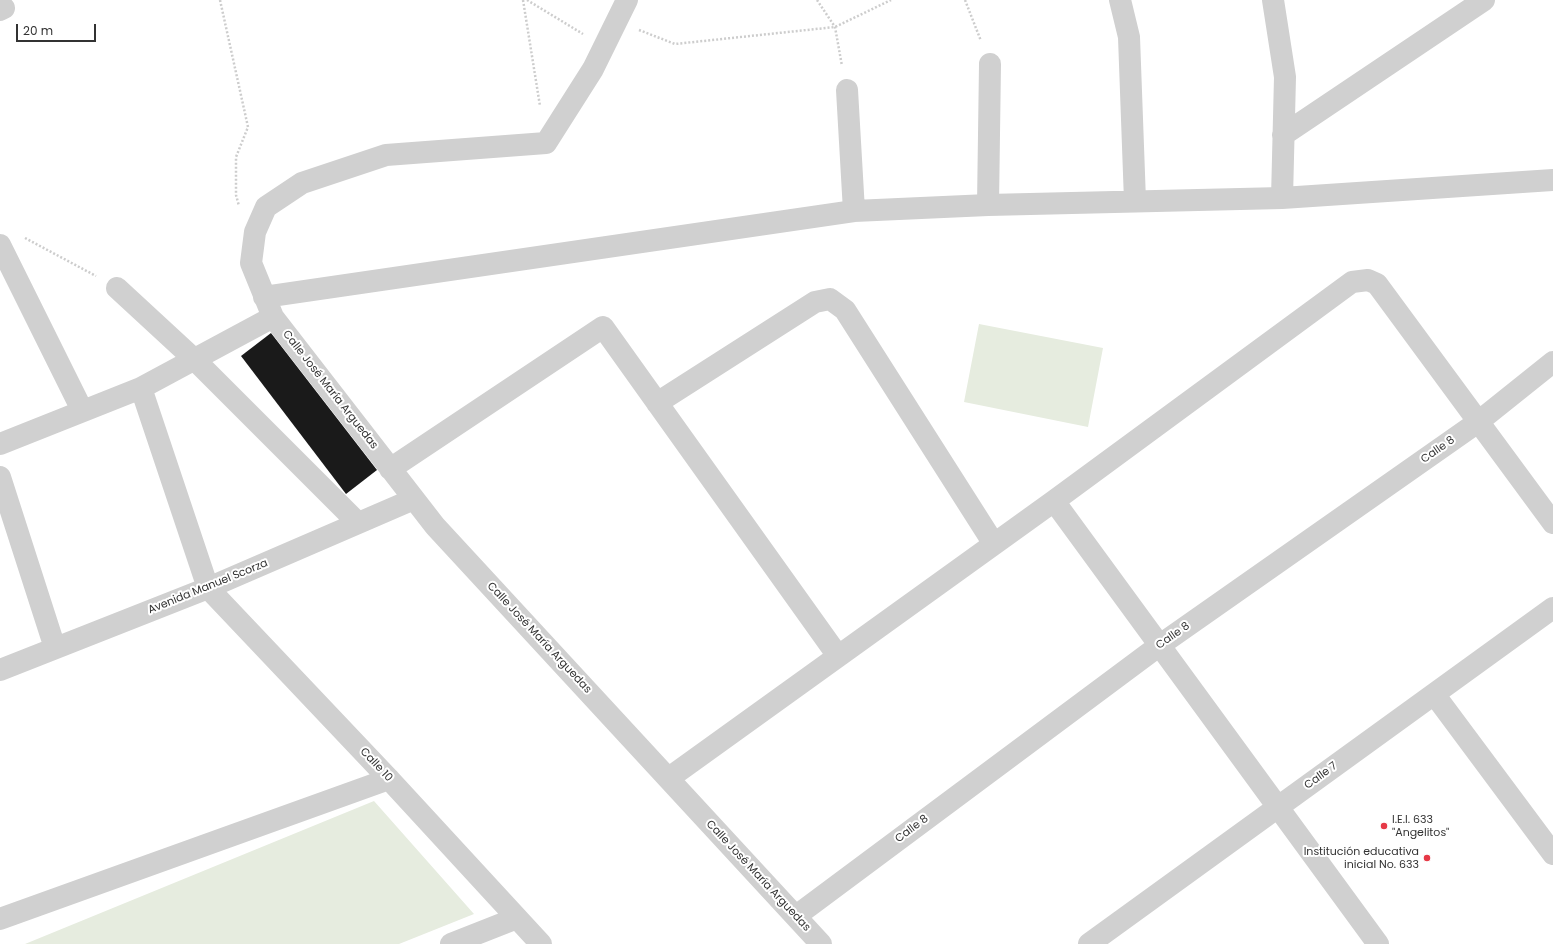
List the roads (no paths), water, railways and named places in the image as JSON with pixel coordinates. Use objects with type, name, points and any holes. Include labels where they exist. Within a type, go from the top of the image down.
[{"type":"street","name":"Calle José María Arguedas","points":[[627,0],[593,68],[546,142],[386,155],[302,182],[266,207],[255,232],[251,264],[273,317],[435,526],[669,778],[820,944]]},
{"type":"street","points":[[1120,0],[1129,37],[1135,202]]},
{"type":"street","points":[[1273,0],[1285,78],[1282,198]]},
{"type":"street","points":[[1283,135],[1484,0]]},
{"type":"street","points":[[988,205],[990,64]]},
{"type":"street","points":[[847,90],[854,211]]},
{"type":"street","points":[[264,296],[854,211],[988,205],[1282,198],[1553,180]]},
{"type":"street","points":[[3,257],[82,410]]},
{"type":"street","points":[[669,778],[1054,501],[1352,282],[1368,280],[1377,284],[1553,522]]},
{"type":"street","points":[[117,288],[195,360],[358,523]]},
{"type":"street","points":[[657,403],[815,302],[830,300],[845,310],[994,544]]},
{"type":"street","points":[[0,444],[82,410],[141,388],[273,317]]},
{"type":"street","points":[[390,469],[603,327],[838,656]]},
{"type":"street","name":"Calle 8","points":[[796,916],[1160,645],[1478,422],[1553,362]]},
{"type":"street","points":[[141,388],[208,588]]},
{"type":"street","points":[[0,477],[55,648]]},
{"type":"street","name":"Avenida Manuel Scorza","points":[[0,670],[208,588],[414,499]]},
{"type":"street","points":[[1054,501],[1378,944]]},
{"type":"street","name":"Calle 10","points":[[208,588],[389,779],[541,944]]},
{"type":"street","name":"Calle 7","points":[[1089,944],[1553,608]]},
{"type":"street","points":[[1434,694],[1553,854]]},
{"type":"street","points":[[0,919],[389,779]]},
{"type":"street","points":[[451,944],[517,918]]},
{"type":"place","name":"I.E.I. 633 \"Angelitos\"","points":[[1384,826]]},
{"type":"place","name":"Institución educativa inicial No. 633","points":[[1427,858]]}]
